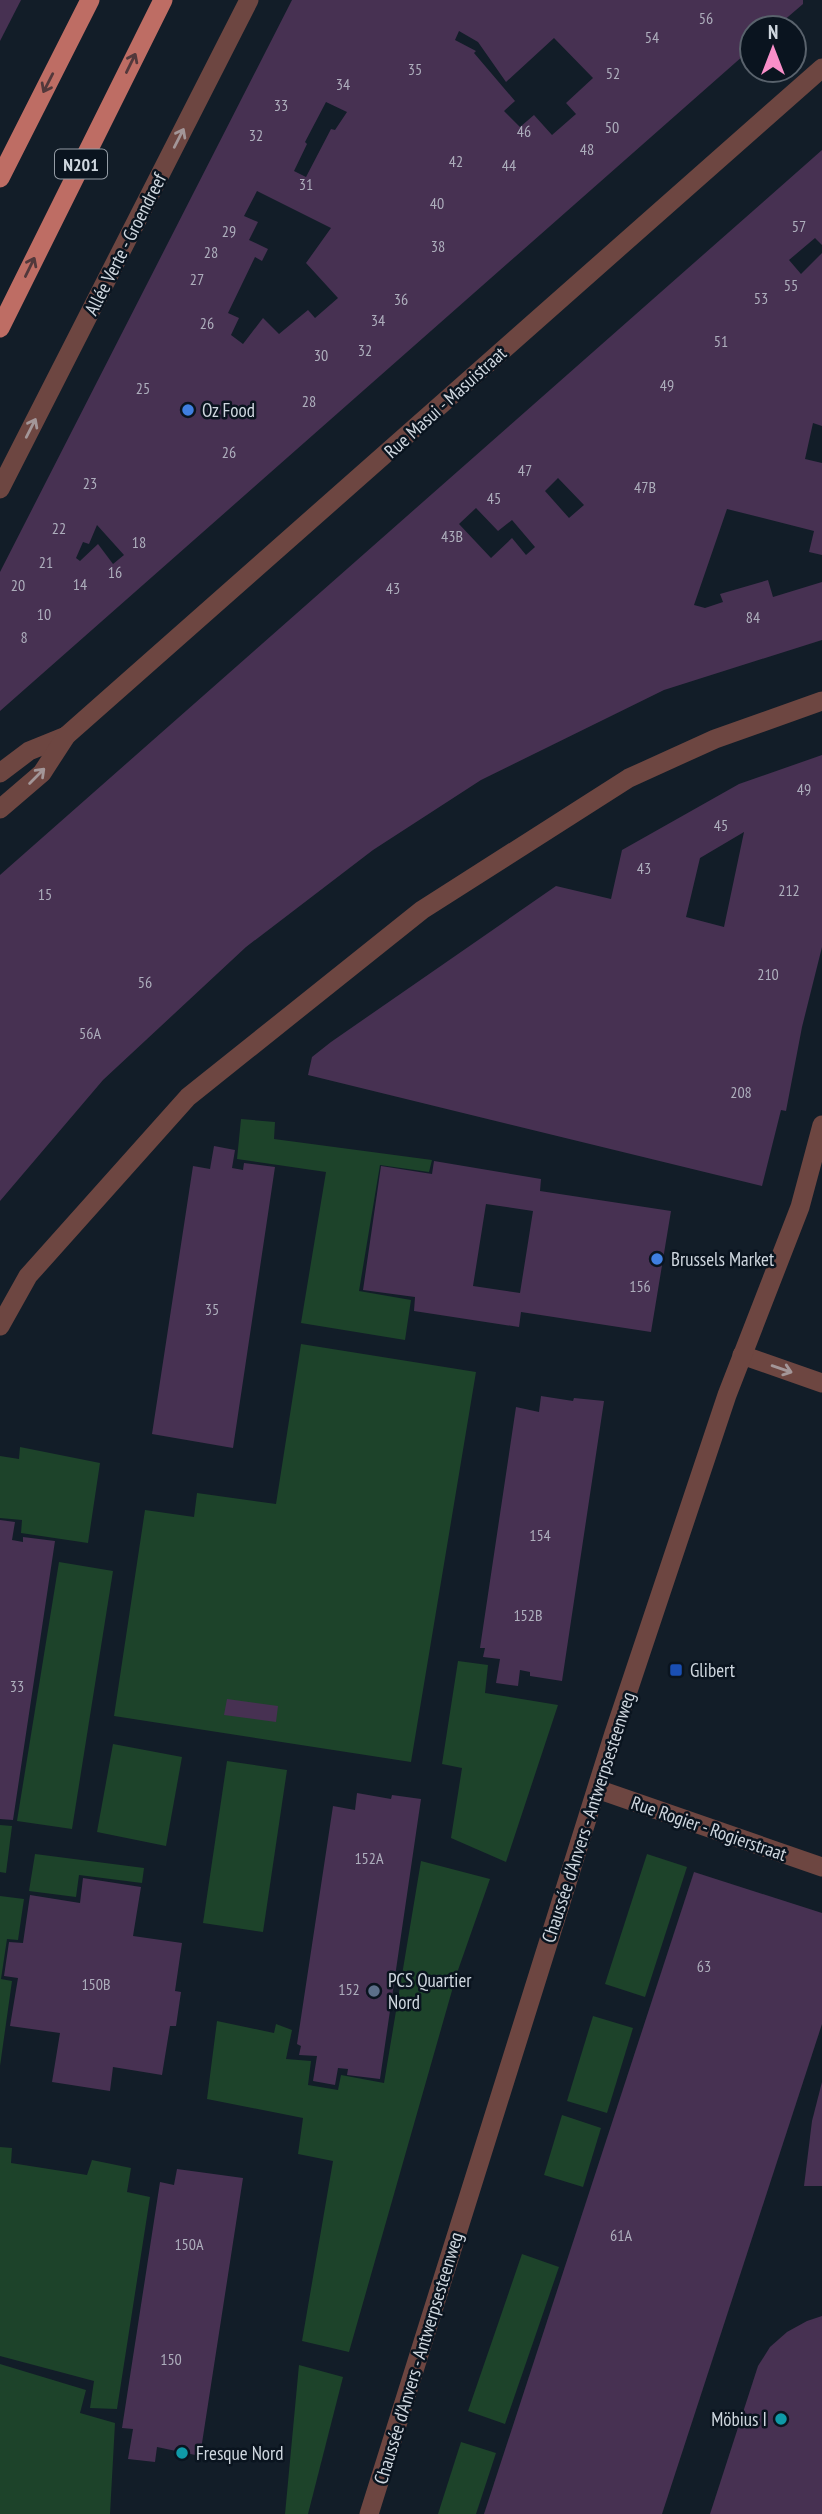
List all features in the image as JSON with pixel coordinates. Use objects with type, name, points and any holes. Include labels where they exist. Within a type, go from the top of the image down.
[{"type":"main road","points":[[0,178],[90,0]]},
{"type":"main road","name":"N201","points":[[0,328],[163,0]]},
{"type":"street","name":"Allée Verte - Groendreef","points":[[0,489],[249,0]]},
{"type":"street","name":"Rue Masui - Masuistraat","points":[[0,809],[42,773],[66,736],[822,68]]},
{"type":"street","points":[[0,1326],[28,1276],[188,1097],[422,910],[629,778],[715,739],[822,701]]},
{"type":"street","name":"Rue Masui - Masuistraat","points":[[0,774],[29,751],[66,736]]},
{"type":"street","name":"Chaussée d'Anvers - Antwerpsesteenweg","points":[[369,2514],[670,1562],[742,1355],[800,1207],[822,1125]]},
{"type":"street","points":[[742,1355],[822,1383]]},
{"type":"street","name":"Rue Rogier - Rogierstraat","points":[[597,1789],[822,1867]]},
{"type":"green space","points":[[241,1119],[275,1122],[274,1139],[432,1160],[429,1172],[380,1165],[359,1291],[411,1300],[405,1340],[301,1323],[326,1172],[237,1159]]},
{"type":"green space","points":[[301,1344],[476,1372],[411,1762],[114,1716],[145,1510],[194,1517],[197,1493],[276,1504]]},
{"type":"green space","points":[[20,1447],[100,1463],[88,1543],[21,1533],[22,1520],[0,1518],[0,1456],[19,1459]]},
{"type":"green space","points":[[59,1562],[113,1571],[72,1829],[17,1821]]},
{"type":"green space","points":[[458,1661],[488,1665],[485,1693],[558,1705],[506,1862],[451,1838],[462,1768],[442,1764]]},
{"type":"green space","points":[[113,1744],[182,1757],[166,1846],[97,1832]]},
{"type":"green space","points":[[227,1761],[287,1770],[263,1932],[203,1923]]},
{"type":"green space","points":[[0,1825],[12,1826],[6,1873],[0,1872]]},
{"type":"green space","points":[[35,1854],[144,1868],[142,1883],[79,1875],[76,1897],[29,1891]]},
{"type":"green space","points":[[647,1854],[687,1867],[645,1997],[605,1984]]},
{"type":"green space","points":[[421,1861],[490,1879],[457,1973],[349,2352],[302,2341],[333,2161],[298,2154],[303,2118],[207,2099],[217,2021],[274,2033],[276,2024],[292,2030],[286,2059],[311,2061],[308,2085],[338,2090],[341,2075],[384,2083]]},
{"type":"green space","points":[[0,1896],[24,1899],[18,1940],[7,1939],[1,1979],[12,1981],[0,2066]]},
{"type":"green space","points":[[593,2016],[633,2028],[607,2113],[567,2101]]},
{"type":"green space","points":[[562,2115],[601,2128],[583,2187],[544,2175]]},
{"type":"green space","points":[[0,2147],[12,2148],[11,2163],[87,2175],[92,2160],[131,2168],[127,2192],[150,2197],[117,2409],[90,2408],[94,2381],[0,2356]]},
{"type":"green space","points":[[522,2254],[559,2267],[505,2424],[468,2411]]},
{"type":"green space","points":[[0,2364],[86,2390],[80,2413],[115,2423],[110,2514],[0,2514]]},
{"type":"green space","points":[[299,2365],[343,2377],[308,2514],[285,2514]]},
{"type":"green space","points":[[461,2442],[496,2453],[476,2514],[438,2514]]},
{"type":"building","points":[[0,0],[21,0],[0,41]]},
{"type":"building","points":[[292,0],[803,0],[803,4],[791,14],[738,14],[738,60],[0,711],[0,572]],"holes":[[[459,31],[478,42],[506,82],[554,38],[593,78],[566,103],[576,114],[552,135],[534,115],[520,127],[504,111],[515,101],[474,53],[476,51],[455,40]],[[326,102],[347,112],[335,130],[331,129],[306,177],[294,171],[307,144],[305,142]],[[257,191],[331,228],[306,263],[338,298],[315,318],[308,310],[279,334],[263,318],[243,344],[231,335],[239,318],[228,313],[255,257],[262,261],[268,249],[249,240],[258,222],[244,216]],[[97,525],[124,555],[113,564],[98,544],[80,561],[76,558],[83,542],[89,544]]]},
{"type":"building","points":[[822,150],[822,245],[815,238],[789,260],[801,274],[822,253],[822,426],[813,423],[805,459],[822,463],[822,555],[809,552],[814,531],[727,509],[694,605],[705,608],[723,602],[720,594],[768,580],[773,597],[822,582],[822,640],[664,690],[481,780],[373,850],[246,947],[103,1080],[0,1201],[0,875]],"holes":[[[558,478],[584,505],[569,518],[545,491]],[[476,508],[498,531],[512,520],[535,547],[526,555],[512,538],[491,558],[459,524]]]},
{"type":"building","points":[[822,755],[822,947],[802,1027],[786,1111],[781,1110],[762,1186],[308,1075],[312,1057],[331,1042],[556,886],[611,899],[622,850],[739,784]],"holes":[[[744,832],[724,927],[686,917],[700,858]]]},
{"type":"building","points":[[214,1146],[235,1150],[232,1168],[243,1170],[244,1163],[275,1167],[233,1448],[152,1434],[193,1166],[210,1169]]},
{"type":"building","points":[[434,1161],[541,1179],[540,1191],[671,1211],[651,1332],[521,1312],[519,1327],[414,1311],[415,1297],[363,1290],[381,1166],[432,1174]],"holes":[[[486,1204],[533,1211],[520,1293],[473,1286]]]},
{"type":"building","points":[[541,1396],[573,1401],[574,1398],[604,1401],[562,1681],[530,1676],[530,1672],[520,1670],[518,1686],[496,1683],[500,1659],[483,1657],[485,1648],[480,1648],[516,1407],[539,1412]]},
{"type":"building","points":[[0,1520],[15,1522],[12,1540],[23,1542],[23,1537],[55,1541],[13,1820],[0,1819]]},
{"type":"building","points":[[227,1699],[278,1706],[276,1722],[224,1715]]},
{"type":"building","points":[[357,1793],[391,1799],[392,1795],[421,1799],[380,2079],[347,2075],[348,2069],[338,2068],[335,2085],[313,2081],[317,2056],[299,2055],[301,2046],[297,2044],[333,1806],[355,1810]]},
{"type":"building","points":[[694,1872],[822,1913],[822,2024],[662,2514],[484,2514]]},
{"type":"building","points":[[83,1878],[141,1887],[133,1936],[182,1943],[175,1991],[181,1992],[176,2026],[170,2026],[162,2075],[113,2067],[110,2091],[52,2082],[60,2033],[10,2026],[18,1978],[4,1976],[9,1942],[23,1943],[30,1895],[80,1903]]},
{"type":"building","points":[[822,2082],[822,2186],[804,2186],[812,2121]]},
{"type":"building","points":[[177,2169],[243,2178],[200,2456],[157,2447],[155,2462],[128,2459],[133,2429],[122,2428],[160,2182],[174,2185]]},
{"type":"building","name":"Möbius I","points":[[822,2316],[822,2514],[710,2514],[758,2366],[770,2347],[787,2332]]},
{"type":"place","name":"Oz Food","points":[[188,410]]},
{"type":"place","name":"Brussels Market","points":[[657,1259]]},
{"type":"place","name":"Glibert","points":[[676,1670]]},
{"type":"place","name":"PCS Quartier Nord","points":[[374,1991]]},
{"type":"place","name":"Möbius I","points":[[781,2419]]},
{"type":"place","name":"Fresque Nord","points":[[182,2453]]}]
